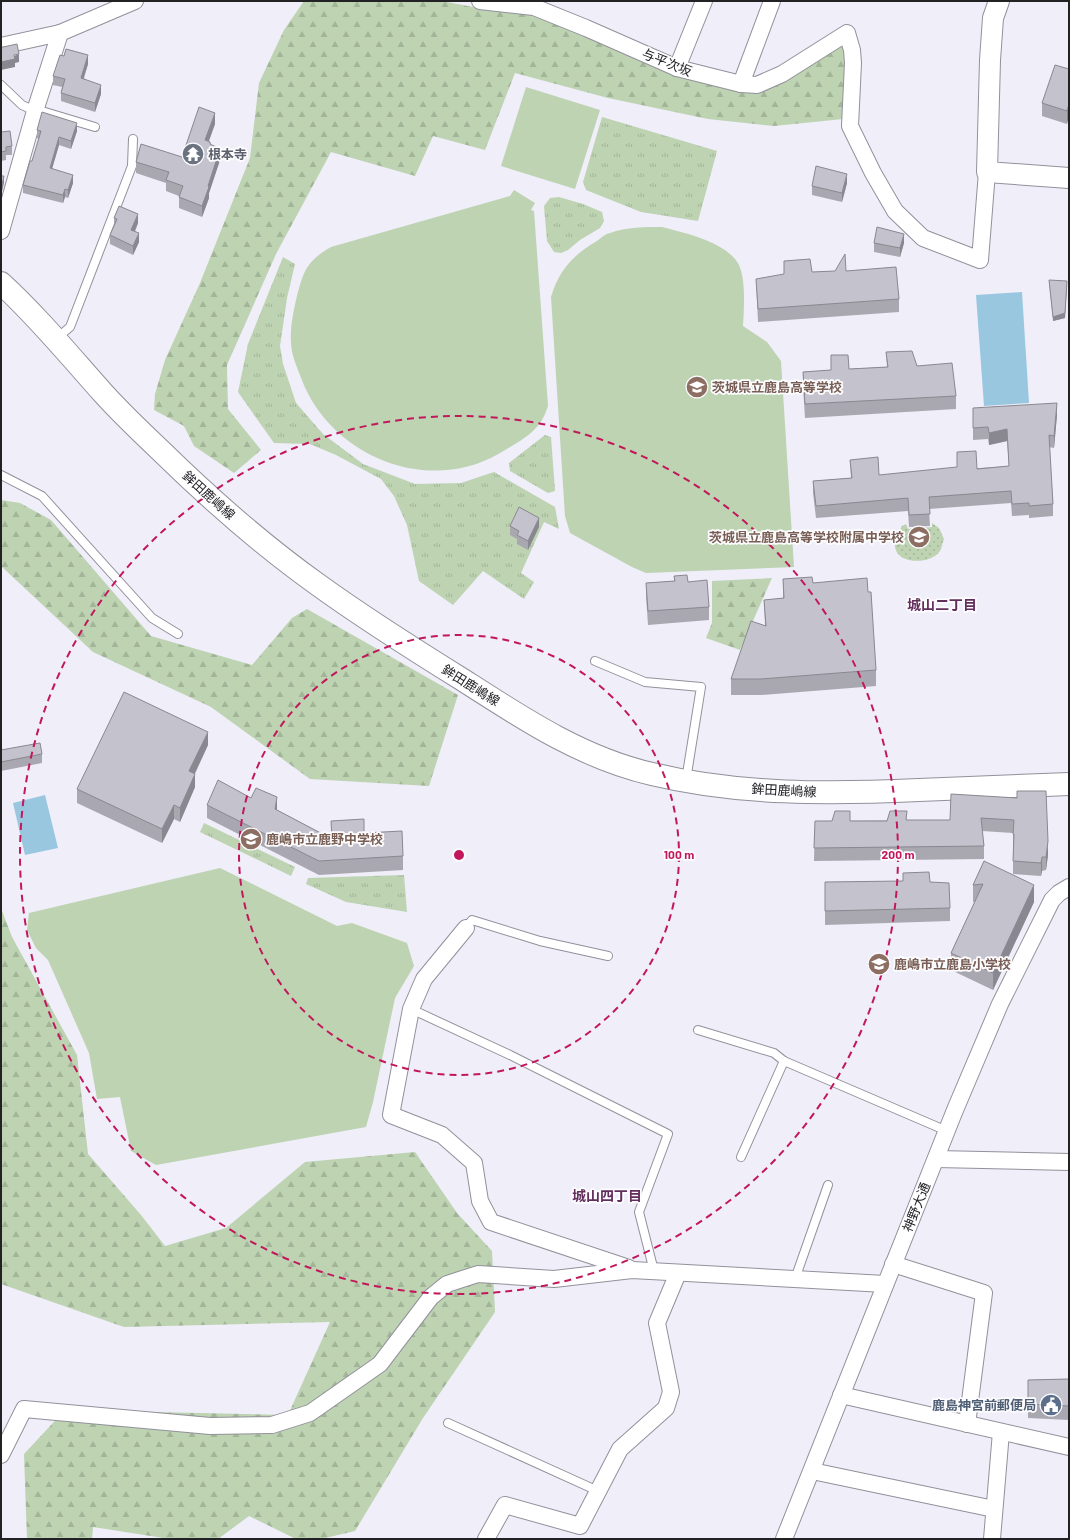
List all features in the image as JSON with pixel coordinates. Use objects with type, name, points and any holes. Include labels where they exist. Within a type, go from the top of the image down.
[{"type":"main road","name":"鉾田鹿嶋線","points":[[1,283],[22,302],[104,394],[161,451],[269,548],[316,584],[362,616],[550,734],[597,757],[626,767],[686,781],[742,788],[794,792],[853,793],[1069,784]]},
{"type":"street","points":[[1,46],[60,33],[135,1]]},
{"type":"street","name":"与平次坂","points":[[480,1],[534,7],[677,68],[741,84],[757,85],[782,74],[848,33],[854,64],[850,126],[873,173],[895,211],[923,238],[980,260],[987,172]]},
{"type":"street","points":[[677,68],[704,1]]},
{"type":"street","points":[[741,84],[772,1]]},
{"type":"street","points":[[999,1],[993,18],[992,32],[987,172],[1069,178]]},
{"type":"street","points":[[1,231],[35,110],[60,33]]},
{"type":"street","name":"神野大通","points":[[784,1539],[947,1130],[1000,1004],[1052,900],[1069,887]]},
{"type":"street","points":[[466,928],[424,978],[411,1009],[391,1116],[442,1135],[474,1163],[480,1201],[491,1222],[632,1270]]},
{"type":"street","points":[[936,1159],[1069,1162]]},
{"type":"street","points":[[893,1264],[984,1293],[967,1424]]},
{"type":"street","points":[[1,1455],[24,1409],[210,1426],[272,1425],[310,1413],[380,1364],[431,1297],[447,1284],[478,1274],[554,1279],[632,1270],[885,1284]]},
{"type":"street","points":[[486,1539],[505,1505],[580,1526],[620,1449],[666,1408],[671,1392],[657,1324],[678,1273]]},
{"type":"street","points":[[841,1395],[1069,1447]]},
{"type":"street","points":[[992,1539],[1001,1432]]},
{"type":"street","points":[[812,1471],[994,1509]]},
{"type":"lane","points":[[1,85],[22,105],[95,127]]},
{"type":"lane","points":[[56,339],[70,327],[73,320],[132,166],[133,139]]},
{"type":"lane","points":[[1,474],[42,496],[152,618],[178,634]]},
{"type":"lane","points":[[595,661],[645,682],[701,687],[686,781]]},
{"type":"lane","points":[[466,928],[472,920],[540,941],[608,956]]},
{"type":"lane","points":[[411,1009],[510,1055],[668,1134],[639,1212],[654,1271]]},
{"type":"lane","points":[[698,1030],[774,1053],[784,1061],[947,1130]]},
{"type":"lane","points":[[741,1156],[784,1061]]},
{"type":"lane","points":[[795,1279],[828,1185]]},
{"type":"lane","points":[[448,1423],[598,1491]]},
{"type":"green space","points":[[304,1],[442,1],[478,8],[542,16],[739,89],[840,44],[846,49],[843,119],[774,126],[708,119],[608,98],[515,73],[485,150],[433,136],[415,176],[331,152],[276,254],[227,365],[228,409],[261,450],[234,473],[194,446],[184,426],[154,410],[155,394],[165,360],[200,283],[250,158],[259,83],[284,30]]},
{"type":"green space","points":[[526,87],[600,110],[575,189],[501,166]]},
{"type":"green space","points":[[602,117],[717,151],[698,221],[641,212],[586,190],[583,182]]},
{"type":"green space","points":[[514,190],[535,203],[531,210],[534,211],[548,406],[545,415],[530,434],[500,453],[471,466],[441,470],[411,468],[382,460],[356,446],[332,427],[313,403],[295,363],[291,346],[292,321],[298,291],[306,269],[322,252],[331,247],[510,196]]},
{"type":"green space","points":[[559,197],[583,204],[602,212],[604,221],[600,228],[580,240],[568,250],[561,253],[554,252],[547,241],[544,206],[550,198]]},
{"type":"green space","points":[[662,227],[682,232],[715,244],[733,257],[739,265],[743,278],[743,326],[767,342],[781,361],[794,567],[646,573],[632,567],[570,533],[565,516],[551,297],[554,287],[568,264],[588,246],[605,235],[629,228]]},
{"type":"green space","points":[[283,257],[295,264],[287,298],[280,346],[283,364],[296,403],[323,434],[363,464],[415,484],[461,483],[494,472],[555,507],[559,529],[544,522],[521,573],[534,582],[524,599],[483,571],[453,605],[419,581],[407,525],[394,496],[381,479],[336,455],[310,444],[274,443],[238,392],[248,344]]},
{"type":"green space","points":[[545,435],[551,437],[555,491],[548,493],[510,471],[509,463]]},
{"type":"green space","points":[[1,500],[20,503],[51,520],[151,636],[252,665],[292,618],[307,609],[458,695],[429,786],[310,779],[211,707],[93,652],[1,566]]},
{"type":"green space","points":[[932,523],[939,528],[944,539],[940,551],[926,560],[907,560],[900,556],[895,549],[896,539],[902,526],[906,524],[908,529],[932,527]]},
{"type":"green space","points":[[772,578],[740,650],[706,638],[712,623],[712,581]]},
{"type":"green space","points":[[204,823],[295,867],[291,876],[200,832]]},
{"type":"green space","points":[[220,868],[337,926],[352,923],[407,943],[414,966],[395,998],[373,1102],[366,1127],[156,1165],[131,1151],[120,1097],[97,1099],[89,1053],[48,960],[36,948],[27,930],[29,913]]},
{"type":"green space","points":[[404,875],[407,912],[346,902],[306,884],[308,878]]},
{"type":"green space","points":[[1,908],[12,937],[77,1055],[88,1154],[141,1215],[165,1246],[226,1228],[305,1162],[415,1152],[457,1213],[492,1251],[495,1312],[423,1418],[355,1531],[321,1539],[296,1539],[249,1516],[218,1539],[170,1539],[93,1527],[92,1539],[27,1539],[24,1454],[65,1410],[288,1415],[330,1322],[124,1327],[1,1284]]},
{"type":"water","points":[[1022,292],[1029,403],[984,406],[976,295]]},
{"type":"water","points":[[45,795],[58,848],[25,855],[13,803]]},
{"type":"building","points":[[17,44],[19,54],[14,55],[15,59],[1,62],[1,47]]},
{"type":"building","points":[[66,49],[88,55],[81,78],[101,85],[95,103],[61,93],[65,79],[53,76],[60,55],[64,56]]},
{"type":"building","points":[[1055,65],[1069,69],[1069,104],[1067,111],[1042,103]]},
{"type":"building","points":[[199,107],[215,113],[205,140],[220,149],[202,206],[179,197],[183,186],[166,180],[169,172],[136,162],[141,144],[182,157]]},
{"type":"building","points":[[42,112],[77,123],[71,141],[59,137],[50,168],[73,175],[68,190],[65,189],[63,195],[23,185],[41,131],[37,130]]},
{"type":"building","points":[[10,131],[12,146],[6,147],[6,151],[1,152],[1,132]]},
{"type":"building","points":[[816,166],[847,174],[842,193],[812,186]]},
{"type":"building","points":[[1,176],[4,176],[1,189]]},
{"type":"building","points":[[119,206],[138,214],[131,230],[139,233],[133,246],[110,235],[117,219],[114,218]]},
{"type":"building","points":[[877,227],[904,234],[900,248],[874,243]]},
{"type":"building","points":[[845,254],[846,271],[896,267],[899,299],[758,309],[756,279],[784,274],[784,261],[810,259],[812,272],[835,271]]},
{"type":"building","points":[[1049,280],[1067,281],[1065,313],[1053,317]]},
{"type":"building","points":[[912,351],[917,366],[952,363],[956,396],[805,404],[803,372],[831,370],[831,355],[848,355],[849,369],[888,367],[886,352]]},
{"type":"building","points":[[1057,403],[1054,436],[1049,435],[1053,504],[1029,506],[1029,503],[1012,504],[1011,491],[929,497],[930,514],[909,515],[908,498],[816,506],[813,481],[852,478],[850,460],[878,457],[879,475],[957,467],[957,452],[976,451],[977,469],[1009,466],[1007,429],[989,433],[988,427],[973,428],[973,408]]},
{"type":"building","points":[[519,507],[539,518],[528,541],[517,535],[519,531],[510,526]]},
{"type":"building","points":[[687,575],[688,582],[707,580],[709,607],[648,611],[646,583],[675,581],[674,576]]},
{"type":"building","points":[[812,577],[813,583],[867,578],[868,592],[871,592],[876,670],[761,679],[731,679],[751,621],[766,626],[764,600],[784,598],[783,579]]},
{"type":"building","points":[[124,692],[208,732],[189,771],[195,774],[180,808],[174,805],[162,829],[77,789]]},
{"type":"building","points":[[40,743],[42,754],[1,762],[1,750]]},
{"type":"building","points":[[218,780],[251,798],[256,788],[277,797],[275,809],[332,839],[331,821],[364,819],[364,833],[402,831],[403,856],[319,861],[207,805]]},
{"type":"building","points":[[1017,791],[1046,791],[1048,841],[1046,857],[1042,857],[1041,863],[1013,861],[1014,820],[981,818],[984,846],[814,848],[815,821],[832,821],[835,811],[850,811],[850,821],[887,821],[890,811],[907,811],[906,820],[950,820],[951,794],[1017,798]]},
{"type":"building","points":[[984,861],[1034,885],[993,973],[951,953],[983,884],[973,885]]},
{"type":"building","points":[[929,872],[930,882],[949,883],[950,908],[825,911],[825,882],[903,881],[903,873]]},
{"type":"building","points":[[1069,1379],[1069,1406],[1028,1404],[1028,1380]]},
{"type":"place","name":"根本寺","points":[[193,154]]},
{"type":"place","name":"茨城県立鹿島高等学校","points":[[697,387]]},
{"type":"place","name":"茨城県立鹿島高等学校附属中学校","points":[[919,537]]},
{"type":"place","name":"鹿嶋市立鹿野中学校","points":[[251,839]]},
{"type":"place","name":"鹿嶋市立鹿島小学校","points":[[879,964]]},
{"type":"place","name":"鹿島神宮前郵便局","points":[[1051,1405]]},
{"type":"district","name":"城山二丁目","points":[[942,605]]},
{"type":"district","name":"城山四丁目","points":[[607,1196]]}]
